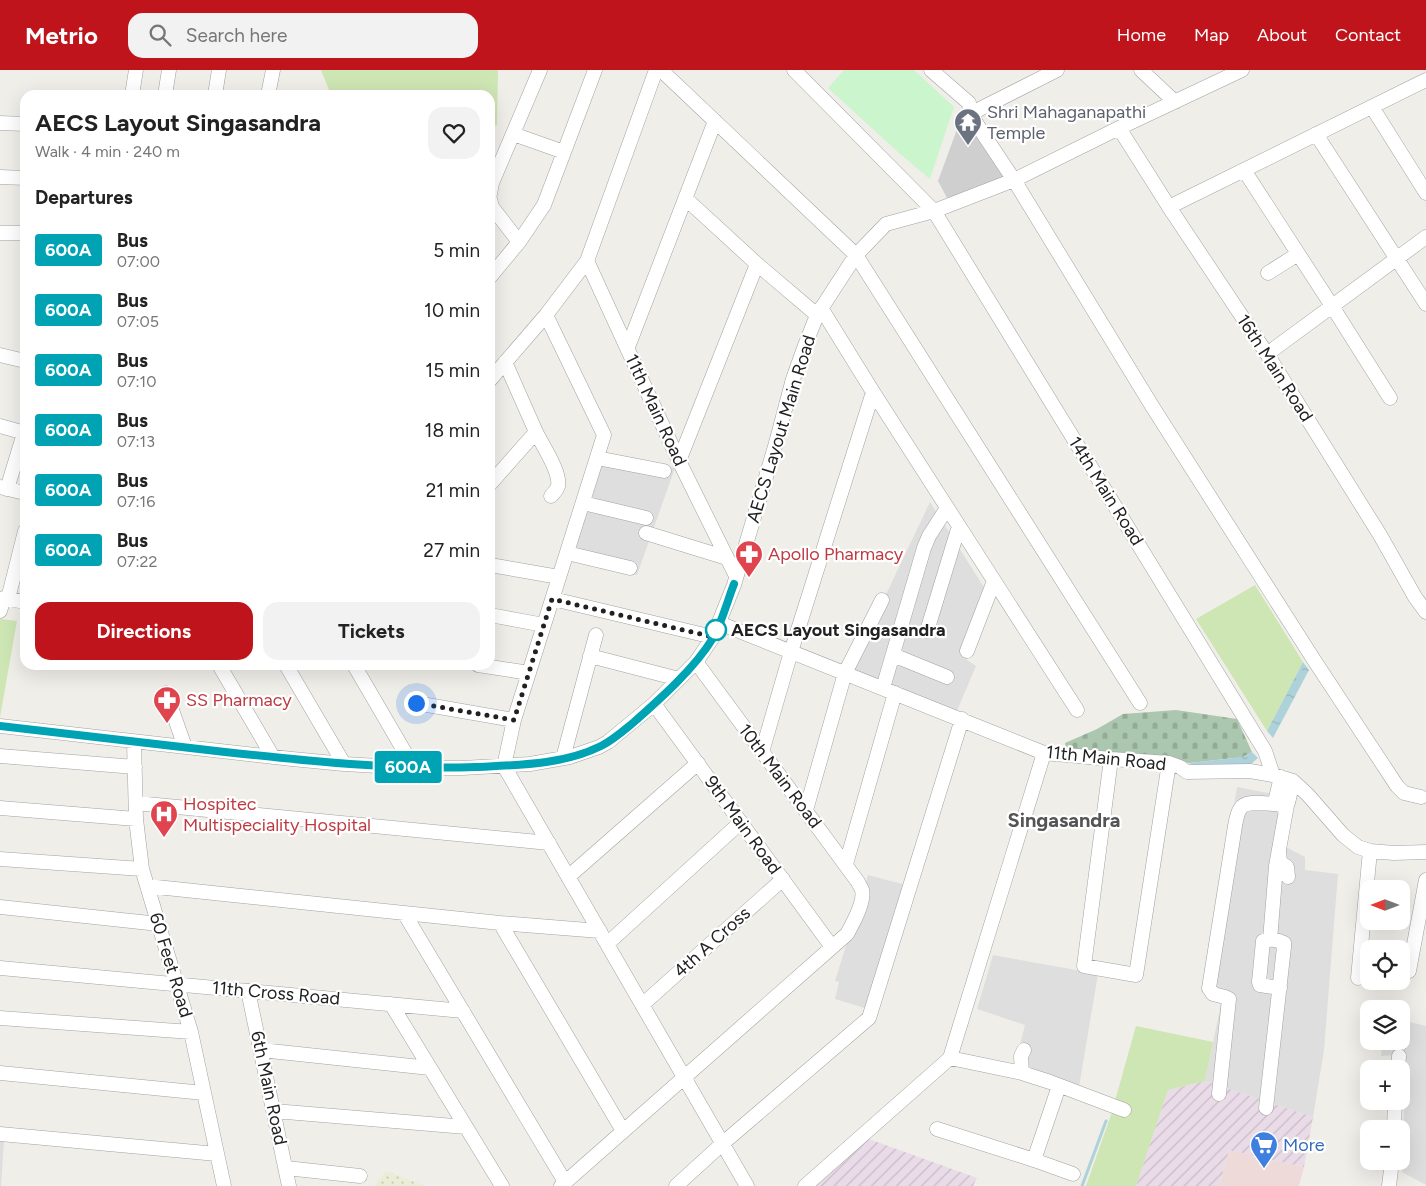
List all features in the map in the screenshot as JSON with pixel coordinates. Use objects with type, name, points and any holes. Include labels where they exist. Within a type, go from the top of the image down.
[{"type":"street","points":[[133,90],[136,70]]},
{"type":"street","points":[[166,90],[170,70]]},
{"type":"street","points":[[216,90],[219,70]]},
{"type":"street","points":[[269,90],[273,70]]},
{"type":"street","points":[[495,176],[540,70]]},
{"type":"street","points":[[495,271],[519,242],[544,205],[596,70]]},
{"type":"street","points":[[495,374],[546,315],[588,261],[656,70]]},
{"type":"street","points":[[661,70],[856,255],[1140,703]]},
{"type":"street","name":"14th Main Road","points":[[794,70],[934,211],[1282,778]]},
{"type":"street","points":[[931,70],[969,103],[970,114],[1014,180],[1152,406],[1397,786],[1404,793],[1421,797]]},
{"type":"street","points":[[1141,70],[1175,102]]},
{"type":"street","name":"AECS Layout Main Road","points":[[0,726],[273,757],[414,768],[530,764],[585,752],[608,742],[654,704],[696,662],[713,637],[736,576],[793,379],[819,311],[856,255],[886,224],[934,211],[1014,180],[1242,70]]},
{"type":"street","points":[[970,114],[1054,71]]},
{"type":"street","points":[[1169,207],[1426,80]]},
{"type":"street","points":[[1372,107],[1426,193]]},
{"type":"street","points":[[628,347],[715,121]]},
{"type":"street","points":[[0,123],[20,124]]},
{"type":"street","name":"16th Main Road","points":[[1119,128],[1267,354],[1426,612]]},
{"type":"street","points":[[513,134],[564,152]]},
{"type":"street","points":[[1316,134],[1426,304]]},
{"type":"street","points":[[1244,170],[1390,398]]},
{"type":"street","points":[[0,178],[20,178]]},
{"type":"street","points":[[685,198],[757,264],[819,311],[1077,710]]},
{"type":"street","points":[[495,211],[519,242]]},
{"type":"street","points":[[0,233],[20,233]]},
{"type":"street","points":[[1267,354],[1426,237]]},
{"type":"street","points":[[1268,273],[1298,254]]},
{"type":"street","name":"11th Main Road","points":[[588,261],[679,461],[736,576]]},
{"type":"street","points":[[679,461],[757,264]]},
{"type":"street","points":[[546,315],[604,435],[514,720],[504,766],[747,1186]]},
{"type":"street","points":[[0,355],[20,360]]},
{"type":"street","points":[[505,362],[536,432],[558,475],[557,490],[552,496]]},
{"type":"street","points":[[762,752],[791,652],[873,392]]},
{"type":"street","points":[[0,426],[20,431]]},
{"type":"street","points":[[495,478],[536,432]]},
{"type":"street","points":[[20,445],[3,488],[20,492]]},
{"type":"street","points":[[597,458],[664,472]]},
{"type":"street","points":[[583,503],[646,518]]},
{"type":"street","points":[[846,864],[889,691],[893,654],[924,548],[929,536],[947,508]]},
{"type":"street","points":[[927,631],[959,526]]},
{"type":"street","points":[[646,534],[727,558]]},
{"type":"street","points":[[8,599],[20,552]]},
{"type":"street","points":[[567,553],[630,568]]},
{"type":"street","points":[[495,566],[559,577]]},
{"type":"street","points":[[967,651],[994,581]]},
{"type":"street","points":[[0,611],[4,598],[20,601]]},
{"type":"street","points":[[552,599],[713,637]]},
{"type":"street","points":[[806,810],[845,673],[882,600]]},
{"type":"street","points":[[495,616],[544,625]]},
{"type":"street","name":"11th Main Road","points":[[719,623],[1044,753],[1179,767],[1250,771],[1282,778]]},
{"type":"street","points":[[563,758],[596,634]]},
{"type":"street","points":[[893,654],[948,677]]},
{"type":"street","points":[[590,656],[679,679]]},
{"type":"street","name":"10th Main Road","points":[[696,662],[846,864],[862,890],[859,908],[853,923],[847,934],[832,947]]},
{"type":"street","points":[[495,668],[529,674]]},
{"type":"street","points":[[222,670],[273,757]]},
{"type":"street","points":[[289,670],[344,764]]},
{"type":"street","points":[[357,670],[414,768]]},
{"type":"street","points":[[166,693],[185,747]]},
{"type":"street","points":[[416,703],[514,720]]},
{"type":"street","name":"9th Main Road","points":[[654,704],[832,947]]},
{"type":"street","points":[[676,1186],[869,1018],[962,719]]},
{"type":"street","name":"60 Feet Road","points":[[134,742],[136,819],[142,869],[192,1032],[224,1186]]},
{"type":"street","points":[[805,1186],[950,1058],[1044,753]]},
{"type":"street","points":[[0,756],[135,766]]},
{"type":"street","points":[[1111,759],[1084,966],[1136,975],[1179,767]]},
{"type":"street","points":[[568,877],[698,763]]},
{"type":"street","points":[[1282,805],[1275,802],[1282,778],[1308,796],[1350,841],[1358,847],[1370,851],[1394,853],[1426,852]]},
{"type":"street","points":[[136,803],[548,843]]},
{"type":"street","points":[[1219,1094],[1229,999],[1213,994],[1210,988],[1238,812],[1246,804],[1282,805]]},
{"type":"street","points":[[1270,940],[1281,873],[1276,866],[1282,805]]},
{"type":"street","points":[[0,808],[136,819]]},
{"type":"street","points":[[607,944],[741,822]]},
{"type":"street","points":[[1358,978],[1370,851]]},
{"type":"street","points":[[0,860],[142,869]]},
{"type":"street","name":"4th A Cross","points":[[642,1005],[783,879]]},
{"type":"street","points":[[1410,967],[1426,880]]},
{"type":"street","points":[[147,886],[600,931]]},
{"type":"street","points":[[0,907],[159,924]]},
{"type":"street","points":[[404,912],[563,1184],[832,947]]},
{"type":"street","points":[[500,922],[623,1131]]},
{"type":"street","points":[[1266,1108],[1280,988],[1284,943],[1270,940],[1263,941],[1260,985],[1280,988]]},
{"type":"street","name":"11th Cross Road","points":[[0,968],[463,1011]]},
{"type":"street","name":"6th Main Road","points":[[248,990],[290,1186]]},
{"type":"street","points":[[391,1004],[502,1186]]},
{"type":"street","points":[[0,1018],[192,1032]]},
{"type":"street","points":[[261,1050],[430,1068]]},
{"type":"street","points":[[1022,1074],[1021,1056],[1024,1050]]},
{"type":"street","points":[[950,1058],[1022,1074],[1124,1110]]},
{"type":"street","points":[[0,1073],[204,1093]]},
{"type":"street","points":[[1034,1160],[1059,1086]]},
{"type":"street","points":[[274,1111],[466,1127]]},
{"type":"street","points":[[938,1129],[1073,1174]]},
{"type":"street","points":[[0,1134],[217,1154]]},
{"type":"street","points":[[286,1168],[360,1176]]},
{"type":"street","points":[[1389,1186],[1391,1170]]},
{"type":"shaded area","name":"Shri Mahaganapathi Temple","points":[[963,113],[1009,178],[947,198],[938,181]]},
{"type":"shaded area","points":[[604,453],[675,468],[637,575],[571,561]]},
{"type":"shaded area","points":[[930,502],[992,600],[964,658],[976,666],[956,713],[850,670]]},
{"type":"shaded area","points":[[1237,787],[1295,798],[1286,847],[1305,857],[1305,870],[1338,874],[1324,1050],[1313,1117],[1205,1081],[1222,999],[1201,992]]},
{"type":"shaded area","points":[[868,875],[906,885],[868,1009],[835,999],[839,982],[835,981]]},
{"type":"shaded area","points":[[993,955],[1098,974],[1079,1087],[1014,1068],[1025,1025],[977,1009]]},
{"type":"shaded area","points":[[1410,1022],[1426,1026],[1426,1185],[1402,1172],[1402,1170],[1410,1170],[1410,1120],[1404,1120],[1404,1110],[1410,1110],[1410,1060],[1406,1060],[1406,1054],[1381,1056],[1381,1050],[1410,1050]]},
{"type":"shaded area","points":[[1205,1081],[1313,1117],[1304,1167],[1229,1150],[1219,1186],[1136,1186],[1168,1090]]},
{"type":"shaded area","points":[[866,1138],[977,1178],[973,1186],[813,1186]]},
{"type":"shaded area","points":[[0,1140],[4,1141],[1,1186],[0,1186]]},
{"type":"shaded area","name":"More","points":[[1229,1150],[1304,1167],[1299,1186],[1219,1186]]},
{"type":"green space","points":[[321,70],[498,70],[497,125],[495,125],[495,90],[329,90]]},
{"type":"green space","points":[[844,70],[914,70],[954,107],[930,179],[828,88]]},
{"type":"green space","points":[[1255,585],[1303,662],[1267,731],[1196,619]]},
{"type":"green space","points":[[0,619],[17,621],[0,717]]},
{"type":"green space","points":[[1176,710],[1237,719],[1252,752],[1243,757],[1189,763],[1154,755],[1066,750],[1065,743],[1097,729],[1123,714]]},
{"type":"green space","points":[[1136,1026],[1213,1042],[1205,1081],[1168,1090],[1136,1186],[1086,1186],[1111,1115]]},
{"type":"green space","points":[[386,1171],[426,1186],[374,1186]]},
{"type":"water","points":[[1303,662],[1309,670],[1273,738],[1267,731]]},
{"type":"water","points":[[1252,752],[1258,758],[1250,765],[1203,770],[1189,763],[1243,757]]},
{"type":"waterway","points":[[1082,1186],[1106,1121]]},
{"type":"bus line","name":"600A","points":[[0,726],[344,764],[414,768],[462,768],[530,764],[553,760],[599,748],[654,704],[696,662],[706,649],[713,637],[734,584]]},
{"type":"place","name":"Shri Mahaganapathi Temple","points":[[968,146]]},
{"type":"place","name":"Apollo Pharmacy","points":[[749,578]]},
{"type":"place","name":"AECS Layout Singasandra","points":[[716,630]]},
{"type":"place","name":"SS Pharmacy","points":[[167,724]]},
{"type":"place","name":"Hospitec Multispeciality Hospital","points":[[164,838]]},
{"type":"place","name":"More","points":[[1264,1169]]},
{"type":"district","name":"Singasandra","points":[[1064,820]]},
{"type":"route","points":[[416,703],[514,720],[552,599],[713,637],[716,630]]}]
